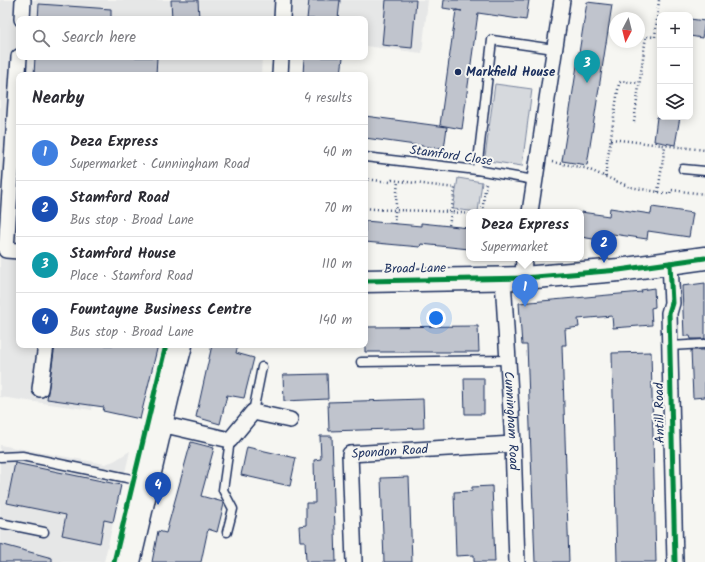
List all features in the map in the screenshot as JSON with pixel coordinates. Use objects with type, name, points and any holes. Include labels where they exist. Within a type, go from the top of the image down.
[{"type":"main road","name":"Broad Lane","points":[[368,281],[517,272],[619,270],[705,258]]},
{"type":"main road","points":[[129,562],[180,348]]},
{"type":"street","points":[[22,16],[23,0]]},
{"type":"street","points":[[282,0],[282,16]]},
{"type":"street","points":[[530,209],[562,0]]},
{"type":"street","points":[[18,72],[19,60]]},
{"type":"street","points":[[280,60],[280,72]]},
{"type":"street","points":[[8,250],[16,110]]},
{"type":"street","name":"Antill Road","points":[[670,263],[672,303],[669,313],[675,562]]},
{"type":"street","name":"Cunningham Road","points":[[517,272],[508,360],[513,444],[517,562]]},
{"type":"street","points":[[40,389],[46,348]]},
{"type":"street","points":[[161,424],[230,440],[253,412],[290,420]]},
{"type":"street","name":"Spondon Road","points":[[354,562],[350,454],[513,444]]},
{"type":"lane","points":[[477,170],[492,40],[554,49]]},
{"type":"lane","name":"Stamford Close","points":[[368,157],[477,170],[534,180]]},
{"type":"lane","points":[[683,169],[705,171]]},
{"type":"lane","points":[[670,346],[705,344]]},
{"type":"lane","points":[[361,362],[508,360]]},
{"type":"lane","points":[[253,412],[262,367]]},
{"type":"lane","points":[[226,532],[233,509],[223,490],[230,440]]},
{"type":"lane","points":[[0,457],[22,456],[147,482]]},
{"type":"lane","points":[[0,523],[44,532]]},
{"type":"path","points":[[634,122],[646,36],[655,37],[659,0]]},
{"type":"path","points":[[605,177],[619,83],[622,81],[639,83]]},
{"type":"path","points":[[611,139],[705,150]]},
{"type":"path","points":[[658,192],[665,146]]},
{"type":"path","points":[[537,160],[585,168],[630,186],[658,192],[670,194],[671,190],[705,194]]},
{"type":"path","points":[[482,209],[487,172]]},
{"type":"path","points":[[368,180],[390,182],[392,180],[455,188],[449,226]]},
{"type":"path","points":[[394,224],[394,211],[398,181]]},
{"type":"path","points":[[368,208],[394,211],[451,211],[466,214]]},
{"type":"shaded area","points":[[0,0],[428,0],[422,53],[368,46],[368,16],[16,16],[16,60],[262,60],[261,72],[16,72],[16,348],[102,348],[92,410],[0,397]]},
{"type":"shaded area","points":[[495,84],[532,89],[522,166],[489,161],[485,157]]},
{"type":"shaded area","points":[[458,178],[482,182],[478,209],[466,209],[466,211],[453,209]]},
{"type":"shaded area","points":[[0,445],[105,464],[114,461],[130,451],[104,562],[0,562]]},
{"type":"building","points":[[171,0],[198,0],[199,16],[172,16]]},
{"type":"building","points":[[309,0],[340,0],[338,16],[307,16]]},
{"type":"building","points":[[386,0],[416,0],[412,48],[382,45]]},
{"type":"building","name":"Markfield House","points":[[444,0],[529,0],[526,20],[478,13],[462,129],[440,125],[456,10],[443,8]]},
{"type":"building","points":[[587,2],[612,5],[611,12],[609,12],[609,24],[587,165],[562,161]]},
{"type":"building","points":[[39,4],[111,9],[111,16],[38,16]]},
{"type":"building","points":[[693,19],[705,21],[702,38],[693,36]]},
{"type":"building","points":[[35,60],[157,60],[156,72],[34,72]]},
{"type":"building","points":[[304,60],[343,60],[341,72],[303,72]]},
{"type":"building","points":[[368,116],[447,127],[444,149],[368,138]]},
{"type":"building","points":[[657,117],[657,120],[679,120],[675,145],[654,141]]},
{"type":"building","points":[[652,207],[693,213],[689,237],[648,231],[647,239],[606,233],[605,241],[584,238],[584,212],[609,216],[610,208],[651,214]]},
{"type":"building","points":[[368,221],[421,226],[421,223],[466,228],[466,249],[421,244],[420,247],[368,242]]},
{"type":"building","points":[[705,283],[705,339],[691,339],[690,336],[684,336],[682,286]]},
{"type":"building","points":[[654,288],[655,307],[651,308],[652,325],[613,328],[612,316],[578,319],[579,327],[565,329],[566,345],[562,345],[569,562],[535,562],[527,345],[522,345],[519,303],[642,292],[641,290]]},
{"type":"building","points":[[478,326],[479,352],[365,352],[365,348],[368,348],[368,327]]},
{"type":"building","points":[[55,348],[157,348],[140,419],[103,411],[104,407],[47,399]]},
{"type":"building","points":[[211,348],[237,348],[236,353],[254,358],[244,398],[227,395],[220,424],[196,417]]},
{"type":"building","points":[[691,350],[705,350],[705,397],[693,398]]},
{"type":"building","points":[[651,352],[656,562],[617,562],[612,353]]},
{"type":"building","points":[[327,374],[328,399],[284,401],[283,375]]},
{"type":"building","points":[[464,378],[484,378],[484,414],[465,414]]},
{"type":"building","points":[[423,399],[424,428],[329,431],[328,402]]},
{"type":"building","points":[[320,436],[332,436],[336,562],[306,562],[305,541],[300,541],[299,526],[306,525],[306,503],[315,503],[314,460],[321,459]]},
{"type":"building","points":[[191,442],[214,448],[201,496],[223,502],[224,504],[217,532],[208,529],[201,562],[152,562],[158,531],[166,533]]},
{"type":"building","points":[[247,447],[296,458],[290,486],[241,475]]},
{"type":"building","points":[[15,463],[121,485],[113,522],[104,520],[100,543],[62,535],[66,515],[7,503]]},
{"type":"building","points":[[409,477],[412,562],[384,562],[381,478]]},
{"type":"building","points":[[492,486],[495,562],[474,562],[474,555],[456,556],[454,492],[472,491],[472,487]]},
{"type":"building","points":[[0,544],[52,558],[52,562],[0,562]]},
{"type":"cycle path","points":[[368,281],[523,278],[619,270],[705,258]]},
{"type":"cycle path","points":[[670,263],[672,303],[669,313],[675,562]]},
{"type":"cycle path","points":[[114,562],[165,348]]},
{"type":"place","name":"Markfield House","points":[[458,72]]},
{"type":"place","name":"Stamford House","points":[[587,83]]},
{"type":"place","name":"Stamford Road","points":[[604,263]]},
{"type":"place","name":"Deza Express","points":[[525,307]]},
{"type":"place","name":"Fountayne Business Centre","points":[[158,505]]}]
